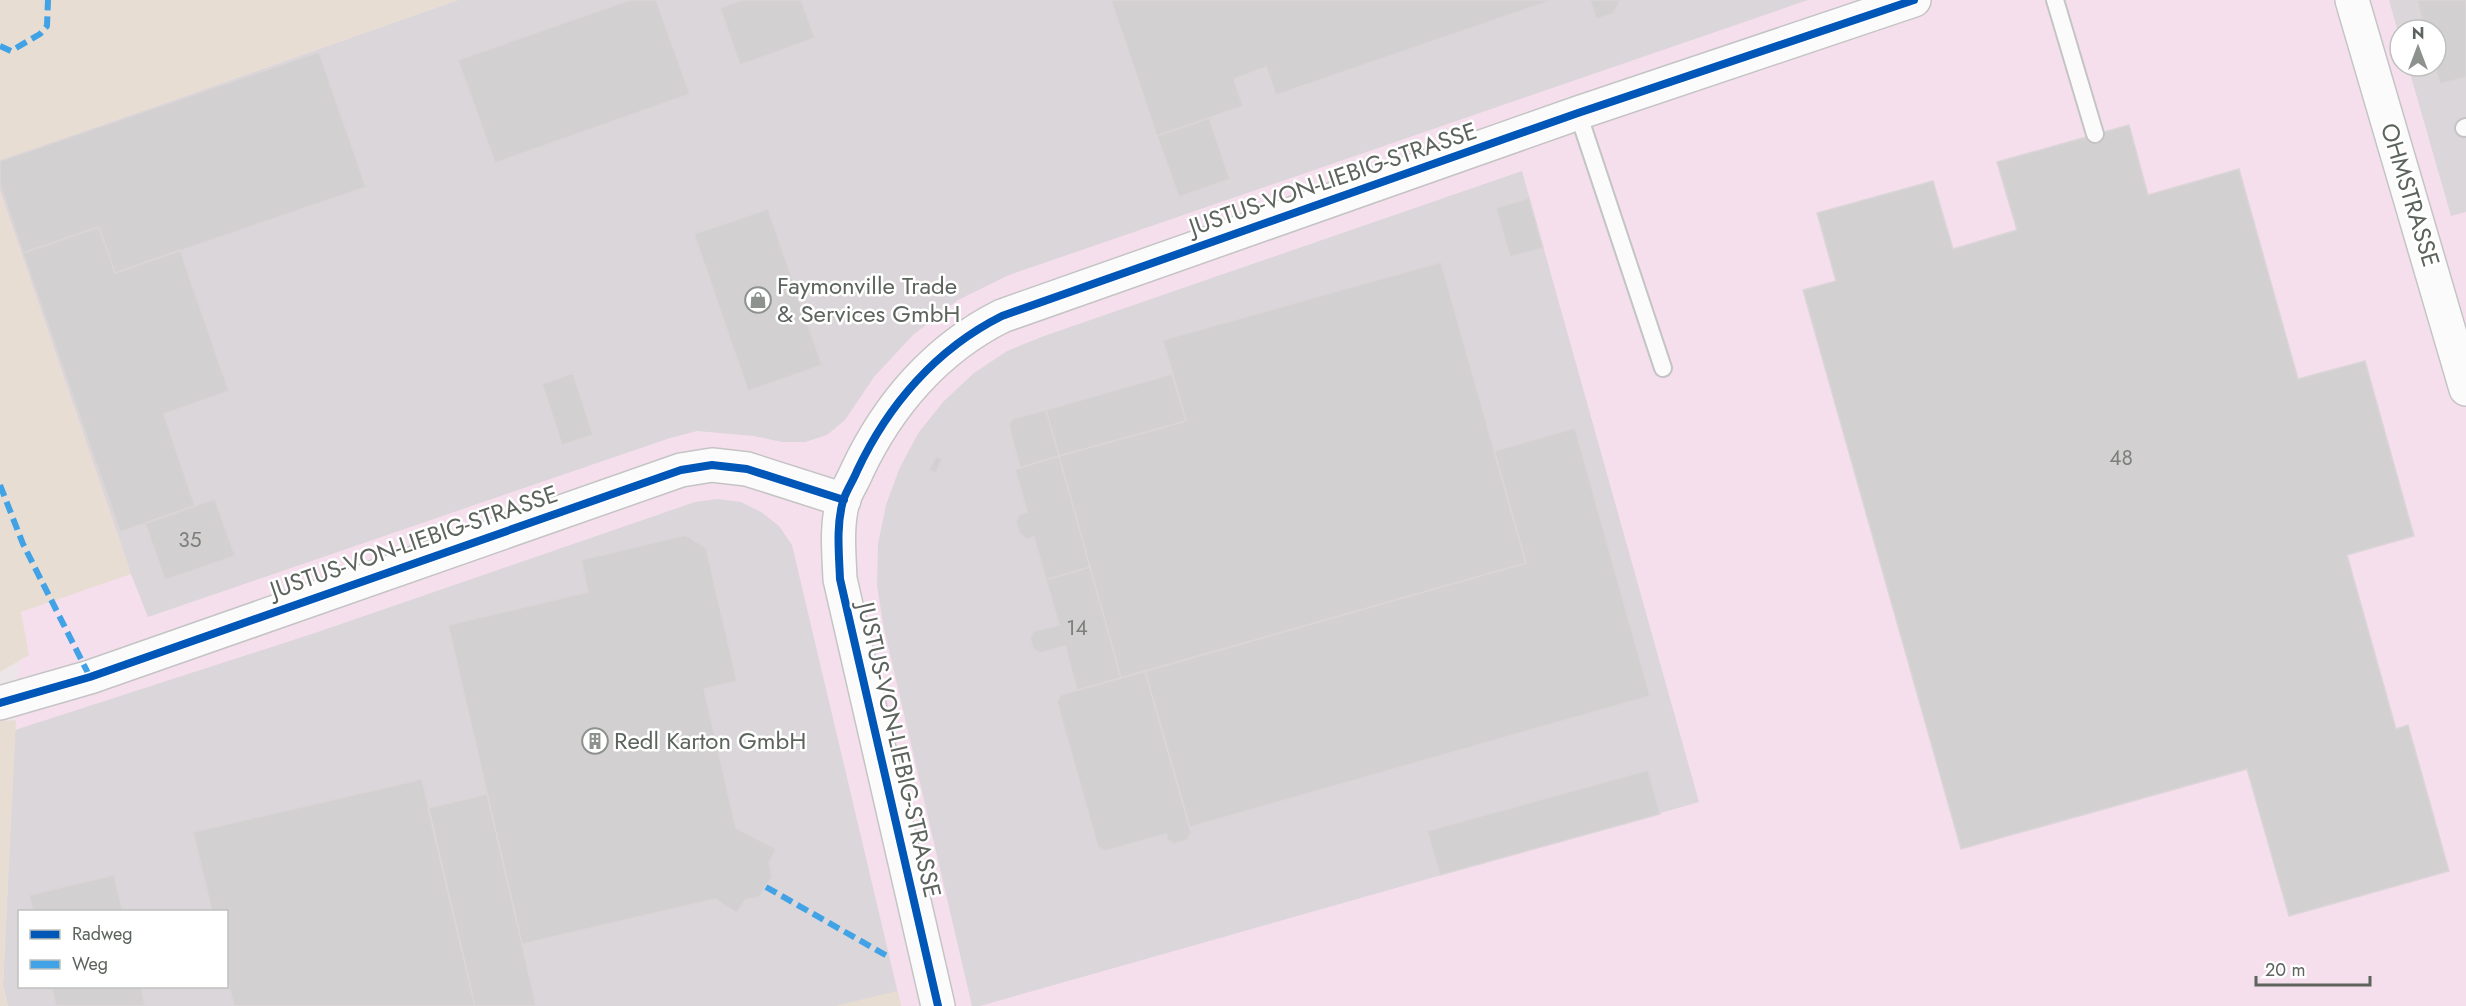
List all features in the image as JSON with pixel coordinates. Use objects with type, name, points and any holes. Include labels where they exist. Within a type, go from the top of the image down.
[{"type":"street","name":"JUSTUS-VON-LIEBIG-STRASSE","points":[[938,1006],[840,579],[838,536],[844,500],[866,452],[914,382],[974,330],[1002,316],[1578,113],[1914,0]]},
{"type":"street","name":"OHMSTRASSE","points":[[2352,0],[2466,389]]},
{"type":"street","name":"JUSTUS-VON-LIEBIG-STRASSE","points":[[0,703],[90,677],[681,470],[712,465],[747,469],[844,500]]},
{"type":"lane","points":[[2055,0],[2095,134]]},
{"type":"lane","points":[[1578,113],[1663,368]]},
{"type":"shaded area","points":[[0,0],[458,0],[0,161]]},
{"type":"shaded area","points":[[458,0],[2466,0],[2466,1006],[8,1006],[3,985],[21,612],[131,574],[0,191],[0,161]]},
{"type":"shaded area","points":[[458,0],[1808,0],[1009,275],[958,300],[913,335],[874,377],[845,420],[827,435],[805,442],[782,442],[754,436],[697,431],[670,438],[148,617],[131,574],[0,191],[0,161]]},
{"type":"shaded area","points":[[2389,0],[2466,0],[2466,212],[2451,216],[2411,78],[2448,78],[2448,18],[2394,18]]},
{"type":"shaded area","points":[[1522,171],[1699,802],[980,1006],[972,1006],[883,624],[877,585],[878,544],[886,505],[900,467],[919,432],[944,401],[974,373],[1007,351],[1044,336]]},
{"type":"shaded area","points":[[0,191],[131,574],[21,612],[29,655],[0,672]]},
{"type":"shaded area","points":[[717,499],[741,502],[761,512],[779,526],[792,545],[901,1006],[8,1006],[3,985],[15,730],[312,634],[695,502]]},
{"type":"shaded area","points":[[16,720],[3,985],[8,1006],[0,1006],[0,721]]},
{"type":"shaded area","points":[[897,991],[901,1006],[835,1006]]},
{"type":"building","points":[[630,0],[656,0],[690,94],[495,163],[458,60]]},
{"type":"building","points":[[742,0],[801,0],[815,38],[740,65],[720,8]]},
{"type":"building","points":[[1111,0],[1552,0],[1276,95],[1266,67],[1234,79],[1243,106],[1157,136]]},
{"type":"building","points":[[1590,0],[1620,0],[1613,14],[1596,19]]},
{"type":"building","points":[[2417,0],[2466,0],[2466,77],[2440,84],[2438,78],[2448,78],[2448,18],[2422,18]]},
{"type":"building","points":[[319,52],[366,187],[115,273],[99,227],[23,253],[0,184],[0,161]]},
{"type":"building","points":[[1209,118],[1230,179],[1179,197],[1157,136]]},
{"type":"building","points":[[2129,125],[2148,195],[2239,169],[2298,379],[2365,361],[2414,536],[2347,555],[2396,729],[2408,725],[2449,871],[2289,916],[2247,769],[1961,849],[1803,290],[1836,281],[1817,213],[1933,181],[1953,249],[2017,230],[1997,162]]},
{"type":"building","points":[[1529,198],[1543,248],[1510,257],[1496,208]]},
{"type":"building","name":"Faymonville Trade & Services GmbH","points":[[768,209],[822,365],[748,391],[694,234]]},
{"type":"building","points":[[99,227],[115,273],[180,250],[229,391],[164,414],[195,506],[120,532],[23,253]]},
{"type":"building","points":[[1441,262],[1526,563],[1121,678],[1059,456],[1186,421],[1163,340]]},
{"type":"building","points":[[573,373],[593,435],[562,445],[542,384]]},
{"type":"building","points":[[1172,374],[1186,421],[1059,456],[1046,410]]},
{"type":"building","points":[[1046,410],[1059,456],[1020,468],[1009,426],[1012,419]]},
{"type":"building","points":[[1575,428],[1650,696],[1190,827],[1145,671],[1526,563],[1494,451]]},
{"type":"building","points":[[936,456],[942,459],[936,473],[929,470]]},
{"type":"building","points":[[1059,456],[1090,567],[1046,580],[1034,537],[1027,539],[1020,534],[1016,521],[1020,514],[1027,512],[1015,469]]},
{"type":"building","points":[[215,499],[235,556],[165,580],[145,523]]},
{"type":"building","name":"Redl Karton GmbH","points":[[686,535],[706,548],[737,681],[704,689],[736,828],[776,849],[769,862],[772,877],[759,897],[745,900],[737,913],[715,899],[522,944],[448,625],[588,592],[581,560]]},
{"type":"building","points":[[1090,567],[1121,678],[1077,690],[1065,646],[1040,653],[1033,648],[1030,638],[1034,631],[1059,625],[1046,580]]},
{"type":"building","points":[[1145,671],[1191,833],[1187,840],[1174,844],[1168,840],[1166,834],[1105,851],[1098,847],[1057,702],[1061,695]]},
{"type":"building","points":[[1648,770],[1660,814],[1440,875],[1427,831]]},
{"type":"building","points":[[422,779],[475,1006],[234,1006],[228,982],[228,910],[212,910],[193,832]]},
{"type":"building","points":[[487,794],[536,1006],[475,1006],[428,808]]},
{"type":"building","points":[[114,875],[123,910],[33,910],[29,895]]},
{"type":"building","points":[[52,988],[141,988],[145,1006],[56,1006]]},
{"type":"marked path","points":[[0,46],[11,51],[40,34],[47,26],[48,0]]},
{"type":"marked path","points":[[0,485],[23,544],[90,677]]},
{"type":"marked path","points":[[766,887],[889,957]]},
{"type":"cycle path","points":[[938,1006],[840,579],[839,520],[843,501],[869,447],[883,424],[916,381],[956,345],[978,329],[1002,316],[1578,113],[1914,0]]},
{"type":"cycle path","points":[[0,703],[90,677],[681,470],[712,465],[747,469],[844,500]]},
{"type":"place","name":"Faymonville Trade & Services GmbH","points":[[758,300]]},
{"type":"place","name":"Redl Karton GmbH","points":[[595,741]]}]
